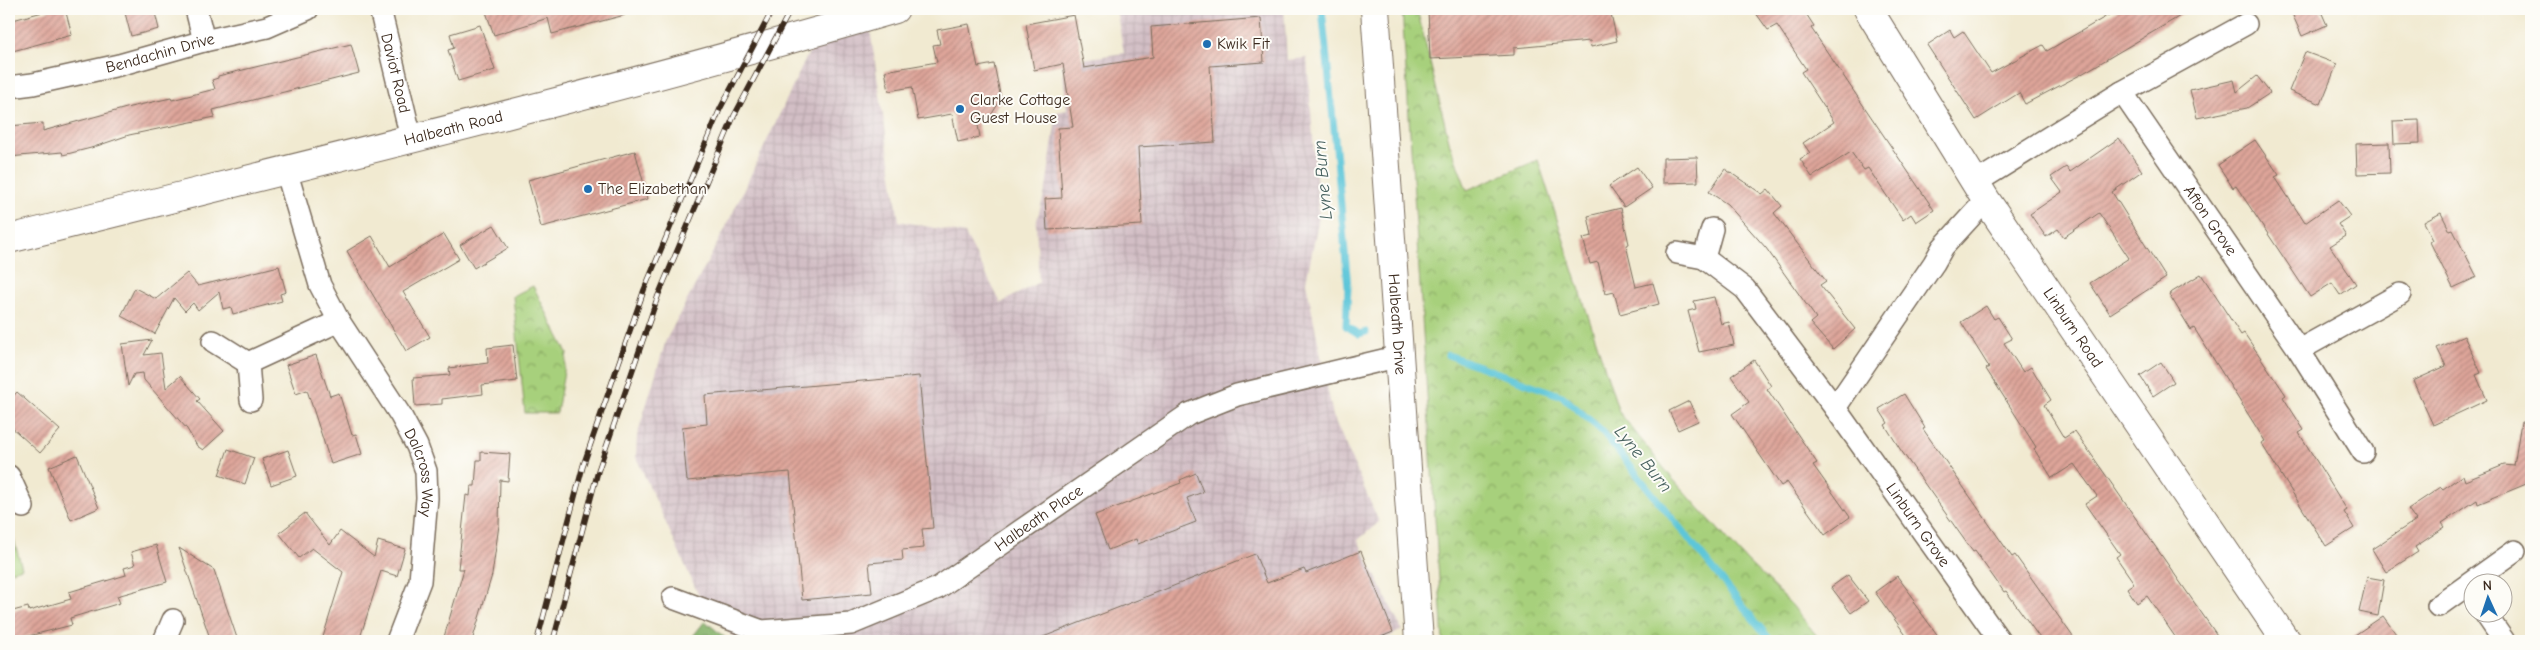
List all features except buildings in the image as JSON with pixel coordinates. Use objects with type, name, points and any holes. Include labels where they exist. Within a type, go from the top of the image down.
[{"type":"street","points":[[196,9],[204,41]]},
{"type":"street","name":"Bendachin Drive","points":[[9,87],[34,84],[204,41],[268,27],[308,9]]},
{"type":"street","name":"Daviot Road","points":[[380,9],[411,138]]},
{"type":"street","name":"Halbeath Road","points":[[9,239],[411,138],[809,34],[894,9]]},
{"type":"street","name":"Halbeath Drive","points":[[1375,9],[1419,641]]},
{"type":"street","name":"Linburn Road","points":[[1868,9],[1981,192],[2286,641]]},
{"type":"street","points":[[1835,408],[1934,263],[1942,246],[1981,192],[2122,92],[2246,24]]},
{"type":"street","name":"Afton Grove","points":[[2122,92],[2299,350],[2363,452]]},
{"type":"street","name":"Dalcross Way","points":[[286,170],[320,285],[340,321],[401,416],[417,446],[426,472],[427,498],[420,581],[397,641]]},
{"type":"street","points":[[1704,258],[1712,229]]},
{"type":"street","name":"Linburn Grove","points":[[1678,253],[1704,258],[1745,289],[1835,408],[2000,641]]},
{"type":"street","points":[[2299,350],[2400,294]]},
{"type":"street","points":[[248,363],[340,321]]},
{"type":"street","points":[[213,341],[248,363]]},
{"type":"street","name":"Halbeath Place","points":[[673,598],[762,631],[851,624],[938,588],[1189,414],[1237,395],[1400,356]]},
{"type":"street","points":[[248,363],[251,400]]},
{"type":"street","points":[[9,476],[22,507]]},
{"type":"street","points":[[2491,572],[2515,551]]},
{"type":"street","points":[[2438,606],[2462,595]]},
{"type":"street","points":[[164,641],[173,620]]},
{"type":"street","points":[[2491,622],[2504,641]]},
{"type":"shaded area","points":[[1116,9],[1284,9],[1287,60],[1307,58],[1319,217],[1306,282],[1333,416],[1379,522],[1358,540],[1402,630],[1380,641],[737,641],[704,607],[636,457],[637,436],[666,340],[726,227],[819,31],[868,16],[899,221],[965,234],[1001,303],[1039,282],[1036,223],[1046,188],[1057,112],[1067,110],[1062,62],[1124,53]]},
{"type":"green space","points":[[1402,9],[1417,9],[1450,145],[1467,190],[1538,160],[1619,412],[1671,477],[1746,560],[1791,604],[1821,641],[1443,641]]},
{"type":"green space","points":[[533,286],[567,353],[557,413],[525,413],[513,296]]},
{"type":"green space","points":[[9,523],[22,568],[9,572]]},
{"type":"green space","points":[[705,621],[729,641],[689,641]]},
{"type":"waterway","name":"Lyne Burn","points":[[1322,9],[1348,287],[1346,326],[1359,334],[1366,332]]},
{"type":"waterway","name":"Lyne Burn","points":[[1448,355],[1562,396],[1602,431],[1771,641]]},
{"type":"railway","points":[[537,641],[583,466],[644,290],[720,109],[773,9]]},
{"type":"railway","points":[[553,641],[598,471],[658,296],[734,116],[791,9]]},
{"type":"place","name":"Kwik Fit","points":[[1207,44]]},
{"type":"place","name":"Clarke Cottage Guest House","points":[[960,109]]},
{"type":"place","name":"The Elizabethan","points":[[588,189]]}]
